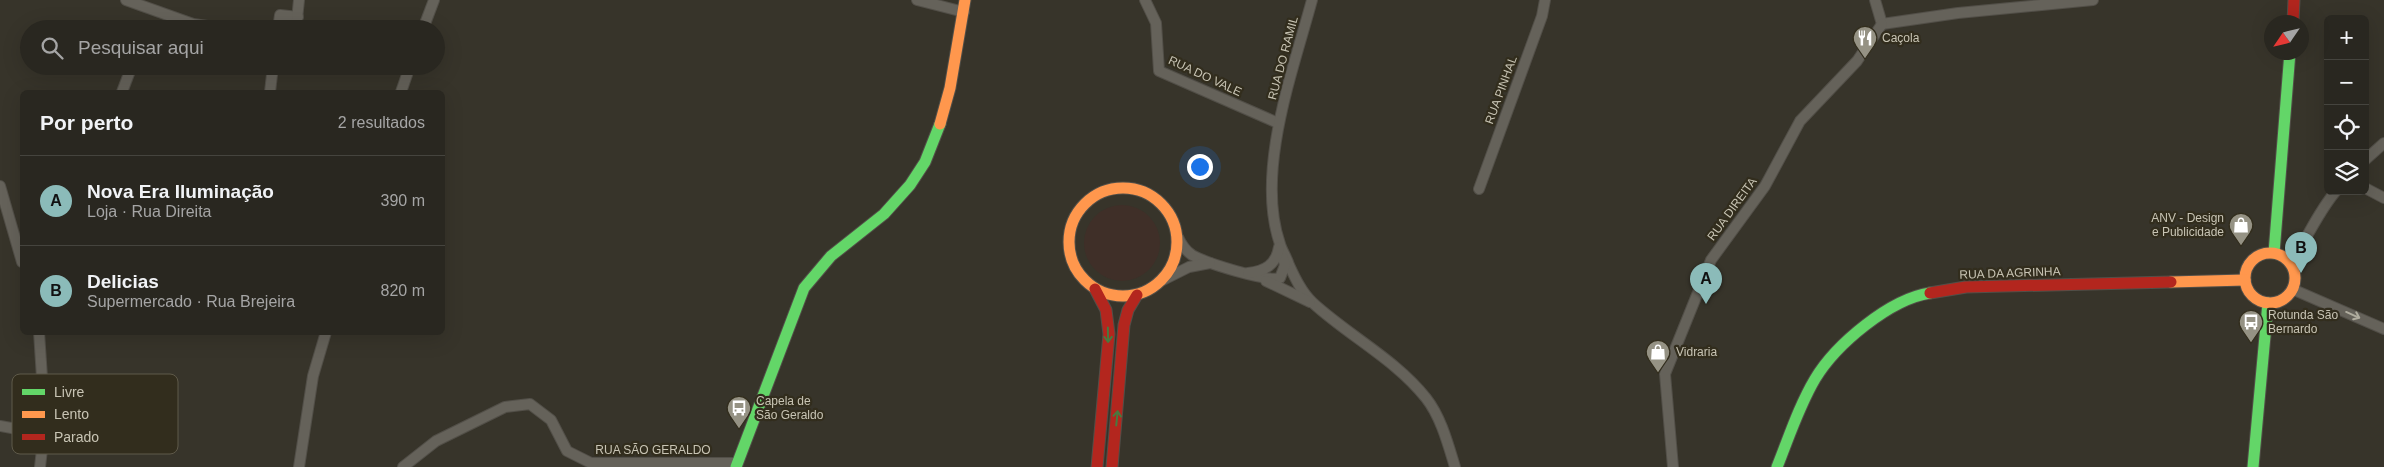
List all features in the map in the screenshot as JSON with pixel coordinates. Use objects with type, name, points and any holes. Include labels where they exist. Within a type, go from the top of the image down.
[{"type":"main road","points":[[2293,15],[2294,0]]},
{"type":"main road","points":[[736,465],[804,288],[831,256],[884,214],[910,185],[925,162],[938,131],[950,88],[964,6]]},
{"type":"main road","points":[[2274,253],[2289,60]]},
{"type":"main road","points":[[1120,188],[1137,189],[1152,196],[1164,207],[1173,221],[1178,237],[1177,253],[1172,267],[1163,280],[1151,289],[1137,295],[1116,296],[1095,289],[1084,280],[1070,254],[1069,240],[1078,211],[1090,199],[1104,191],[1120,188]]},
{"type":"main road","points":[[2274,253],[2290,263],[2295,276],[2292,289],[2282,300],[2268,303],[2261,301],[2250,293],[2245,280],[2245,272],[2253,259],[2259,255],[2274,253]]},
{"type":"main road","name":"RUA DA AGRINHA","points":[[1777,467],[1801,406],[1816,378],[1836,352],[1882,312],[1901,301],[1921,294],[1966,287],[2245,280]]},
{"type":"main road","points":[[1095,289],[1106,310],[1109,334],[1096,467]]},
{"type":"main road","points":[[1112,467],[1124,325],[1128,310],[1137,295]]},
{"type":"main road","points":[[2253,467],[2268,303]]},
{"type":"street","points":[[126,0],[177,20]]},
{"type":"street","points":[[298,20],[299,0]]},
{"type":"street","points":[[426,20],[434,0]]},
{"type":"street","points":[[917,0],[964,6]]},
{"type":"street","name":"RUA DO VALE","points":[[1145,0],[1156,22],[1159,71],[1278,123]]},
{"type":"street","name":"RUA DO RAMIL","points":[[1280,245],[1274,219],[1272,190],[1278,123],[1312,0]]},
{"type":"street","name":"RUA PINHAL","points":[[1480,189],[1542,16],[1544,0]]},
{"type":"street","points":[[1875,0],[1882,24],[1958,13],[2093,0]]},
{"type":"street","points":[[279,20],[280,16],[298,17]]},
{"type":"street","name":"RUA DIREITA","points":[[1673,467],[1665,374],[1711,260],[1765,186],[1800,121],[1857,61],[1882,24]]},
{"type":"street","points":[[123,90],[128,75]]},
{"type":"street","points":[[270,90],[272,75]]},
{"type":"street","points":[[402,90],[407,75]]},
{"type":"street","points":[[2369,156],[2384,143]]},
{"type":"street","points":[[0,186],[20,255]]},
{"type":"street","points":[[2369,190],[2384,198]]},
{"type":"street","points":[[2290,263],[2311,231],[2325,204],[2333,195]]},
{"type":"street","points":[[1178,237],[1191,254],[1210,263],[1247,273],[1313,303],[1398,370],[1427,399],[1438,418],[1456,467]]},
{"type":"street","points":[[1247,273],[1258,272],[1268,268],[1277,258],[1280,245]]},
{"type":"street","points":[[1257,278],[1273,280],[1280,278],[1285,265],[1280,245]]},
{"type":"street","points":[[1280,245],[1300,286],[1313,303]]},
{"type":"street","points":[[1163,280],[1189,267],[1210,263]]},
{"type":"street","points":[[2292,289],[2384,329]]},
{"type":"street","points":[[43,335],[43,374]]},
{"type":"street","points":[[299,467],[313,376],[325,335]]},
{"type":"street","name":"RUA SÃO GERALDO","points":[[403,467],[436,442],[505,407],[530,404],[551,420],[567,451],[591,463],[736,465]]},
{"type":"street","points":[[40,467],[42,454]]},
{"type":"shaded area","points":[[1122,205],[1137,208],[1149,216],[1157,228],[1160,243],[1157,258],[1149,270],[1137,278],[1122,281],[1107,278],[1095,270],[1087,258],[1084,243],[1087,228],[1095,216],[1107,208]]},
{"type":"traffic: fast","points":[[2274,253],[2289,60]]},
{"type":"traffic: fast","points":[[736,467],[804,288],[831,256],[884,214],[910,185],[925,162],[940,124]]},
{"type":"traffic: fast","points":[[1777,467],[1809,389],[1836,352],[1865,325],[1882,314],[1898,304],[1930,293]]},
{"type":"traffic: fast","points":[[2253,467],[2268,303]]},
{"type":"traffic: slow","points":[[940,124],[950,88],[965,0]]},
{"type":"traffic: slow","points":[[1123,188],[1144,192],[1161,204],[1173,221],[1177,242],[1173,263],[1161,280],[1144,292],[1123,296],[1102,292],[1085,280],[1073,263],[1069,242],[1073,221],[1085,204],[1102,192],[1123,188]]},
{"type":"traffic: slow","points":[[2270,253],[2280,255],[2288,260],[2293,268],[2295,278],[2293,288],[2288,296],[2280,301],[2270,303],[2260,301],[2252,296],[2247,288],[2245,278],[2247,268],[2252,260],[2260,255],[2270,253]]},
{"type":"traffic: slow","points":[[2171,282],[2245,280]]},
{"type":"traffic: jam","points":[[2293,15],[2294,0]]},
{"type":"traffic: jam","points":[[1930,293],[1966,287],[2171,282]]},
{"type":"traffic: jam","points":[[1095,289],[1106,310],[1109,334],[1097,467]]},
{"type":"traffic: jam","points":[[1112,467],[1124,325],[1128,310],[1137,295]]},
{"type":"place","name":"Caçola","points":[[1865,59]]},
{"type":"place","name":"ANV - Design e Publicidade","points":[[2241,246]]},
{"type":"place","name":"Delicias","points":[[2301,273]]},
{"type":"place","name":"Nova Era Iluminação","points":[[1706,304]]},
{"type":"place","name":"Rotunda São Bernardo","points":[[2251,343]]},
{"type":"place","name":"Vidraria","points":[[1658,373]]},
{"type":"place","name":"Capela de São Geraldo","points":[[739,429]]}]
